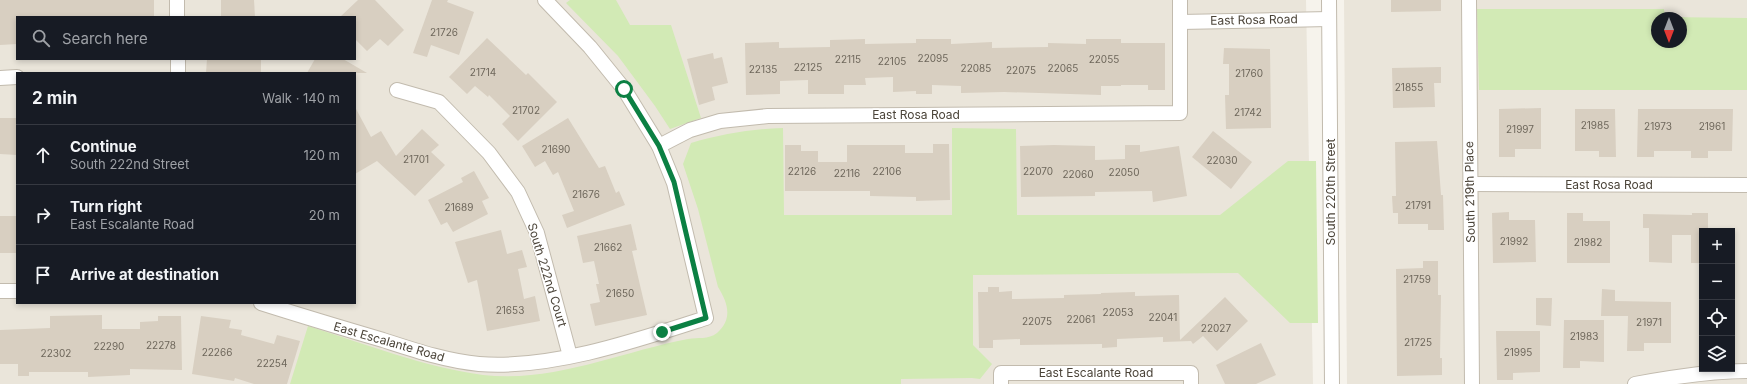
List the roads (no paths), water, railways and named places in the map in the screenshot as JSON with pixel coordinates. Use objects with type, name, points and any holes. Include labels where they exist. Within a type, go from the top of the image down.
[{"type":"street","points":[[177,0],[177,16]]},
{"type":"street","points":[[545,0],[590,47],[624,89],[659,146]]},
{"type":"street","points":[[1180,0],[1180,22]]},
{"type":"street","name":"South 220th Street","points":[[1329,0],[1332,384]]},
{"type":"street","name":"South 219th Place","points":[[1469,0],[1472,384]]},
{"type":"street","name":"East Rosa Road","points":[[659,146],[690,130],[720,121],[768,116],[1180,113],[1180,22],[1329,19]]},
{"type":"street","points":[[178,60],[178,72]]},
{"type":"street","points":[[0,78],[16,77]]},
{"type":"street","name":"South 222nd Court","points":[[397,90],[439,102],[489,153],[518,192],[537,233],[570,356]]},
{"type":"street","name":"East Escalante Road","points":[[264,304],[438,357],[480,364],[519,364],[570,356],[662,332],[706,318],[674,182],[659,146]]},
{"type":"street","name":"East Rosa Road","points":[[1470,184],[1747,185]]},
{"type":"street","points":[[0,291],[16,291]]},
{"type":"street","points":[[1634,384],[1684,375],[1724,371],[1747,371]]},
{"type":"street","name":"East Escalante Road","points":[[1001,378],[1191,378]]}]
